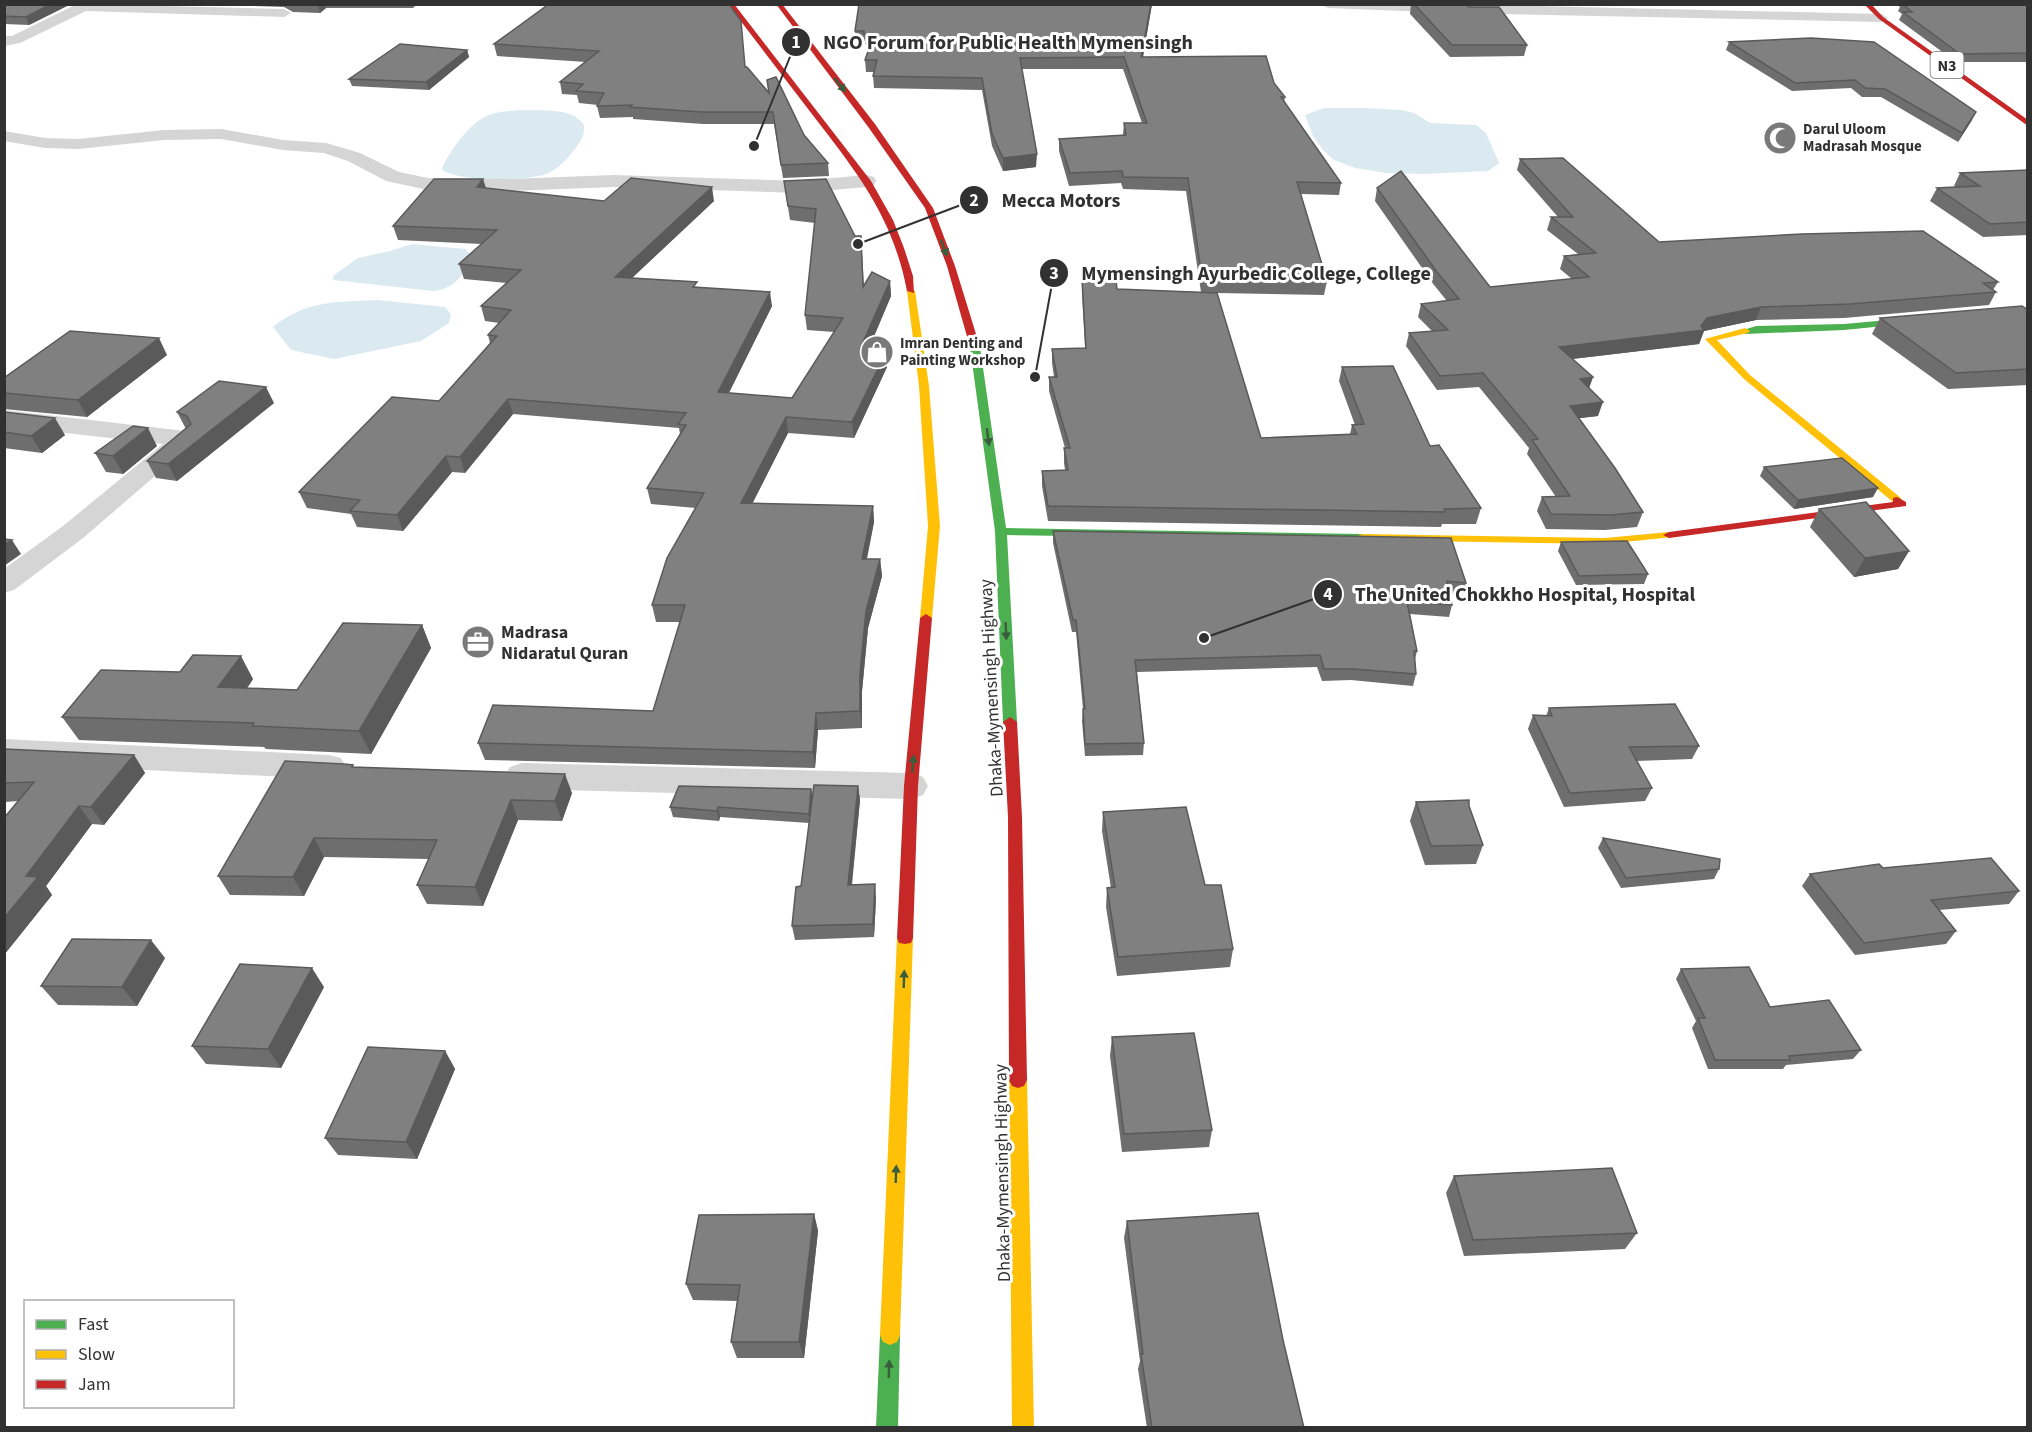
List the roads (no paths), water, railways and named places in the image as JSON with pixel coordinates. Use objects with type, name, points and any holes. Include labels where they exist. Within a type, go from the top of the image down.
[{"type":"main road","points":[[731,4],[867,181],[885,210],[908,273],[924,386],[934,526],[911,786],[887,1428]]},
{"type":"main road","name":"Dhaka-Mymensingh Highway","points":[[779,4],[872,126],[929,208],[951,266],[976,350],[1001,531],[1015,817],[1023,1428]]},
{"type":"main road","name":"N3","points":[[1867,4],[1881,18],[2028,124]]},
{"type":"main road","points":[[1001,531],[1605,541],[1712,531],[1902,504],[1747,377],[1710,339],[1756,329],[1844,327],[1935,319]]},
{"type":"street","points":[[1328,4],[1454,9],[1881,18]]},
{"type":"street","points":[[4,41],[15,40],[87,6],[284,13]]},
{"type":"street","points":[[4,136],[45,143],[78,144],[164,135],[220,134],[283,145],[326,148],[354,157],[393,177],[428,184],[509,185],[614,181],[799,187],[867,181]]},
{"type":"street","points":[[4,418],[185,439],[73,532],[4,584]]},
{"type":"street","points":[[4,751],[361,768]]},
{"type":"street","points":[[492,775],[911,786]]},
{"type":"place","name":"Darul Uloom Madrasah Mosque","points":[[1780,138]]},
{"type":"place","name":"NGO Forum for Public Health Mymensingh","points":[[754,146]]},
{"type":"place","name":"Mecca Motors","points":[[858,244]]},
{"type":"place","name":"Imran Denting and Painting Workshop","points":[[877,352]]},
{"type":"place","name":"Mymensingh Ayurbedic College, College","points":[[1035,377]]},
{"type":"place","name":"The United Chokkho Hospital, Hospital","points":[[1204,638]]},
{"type":"place","name":"Madrasa Nidaratul Quran","points":[[478,642]]}]
